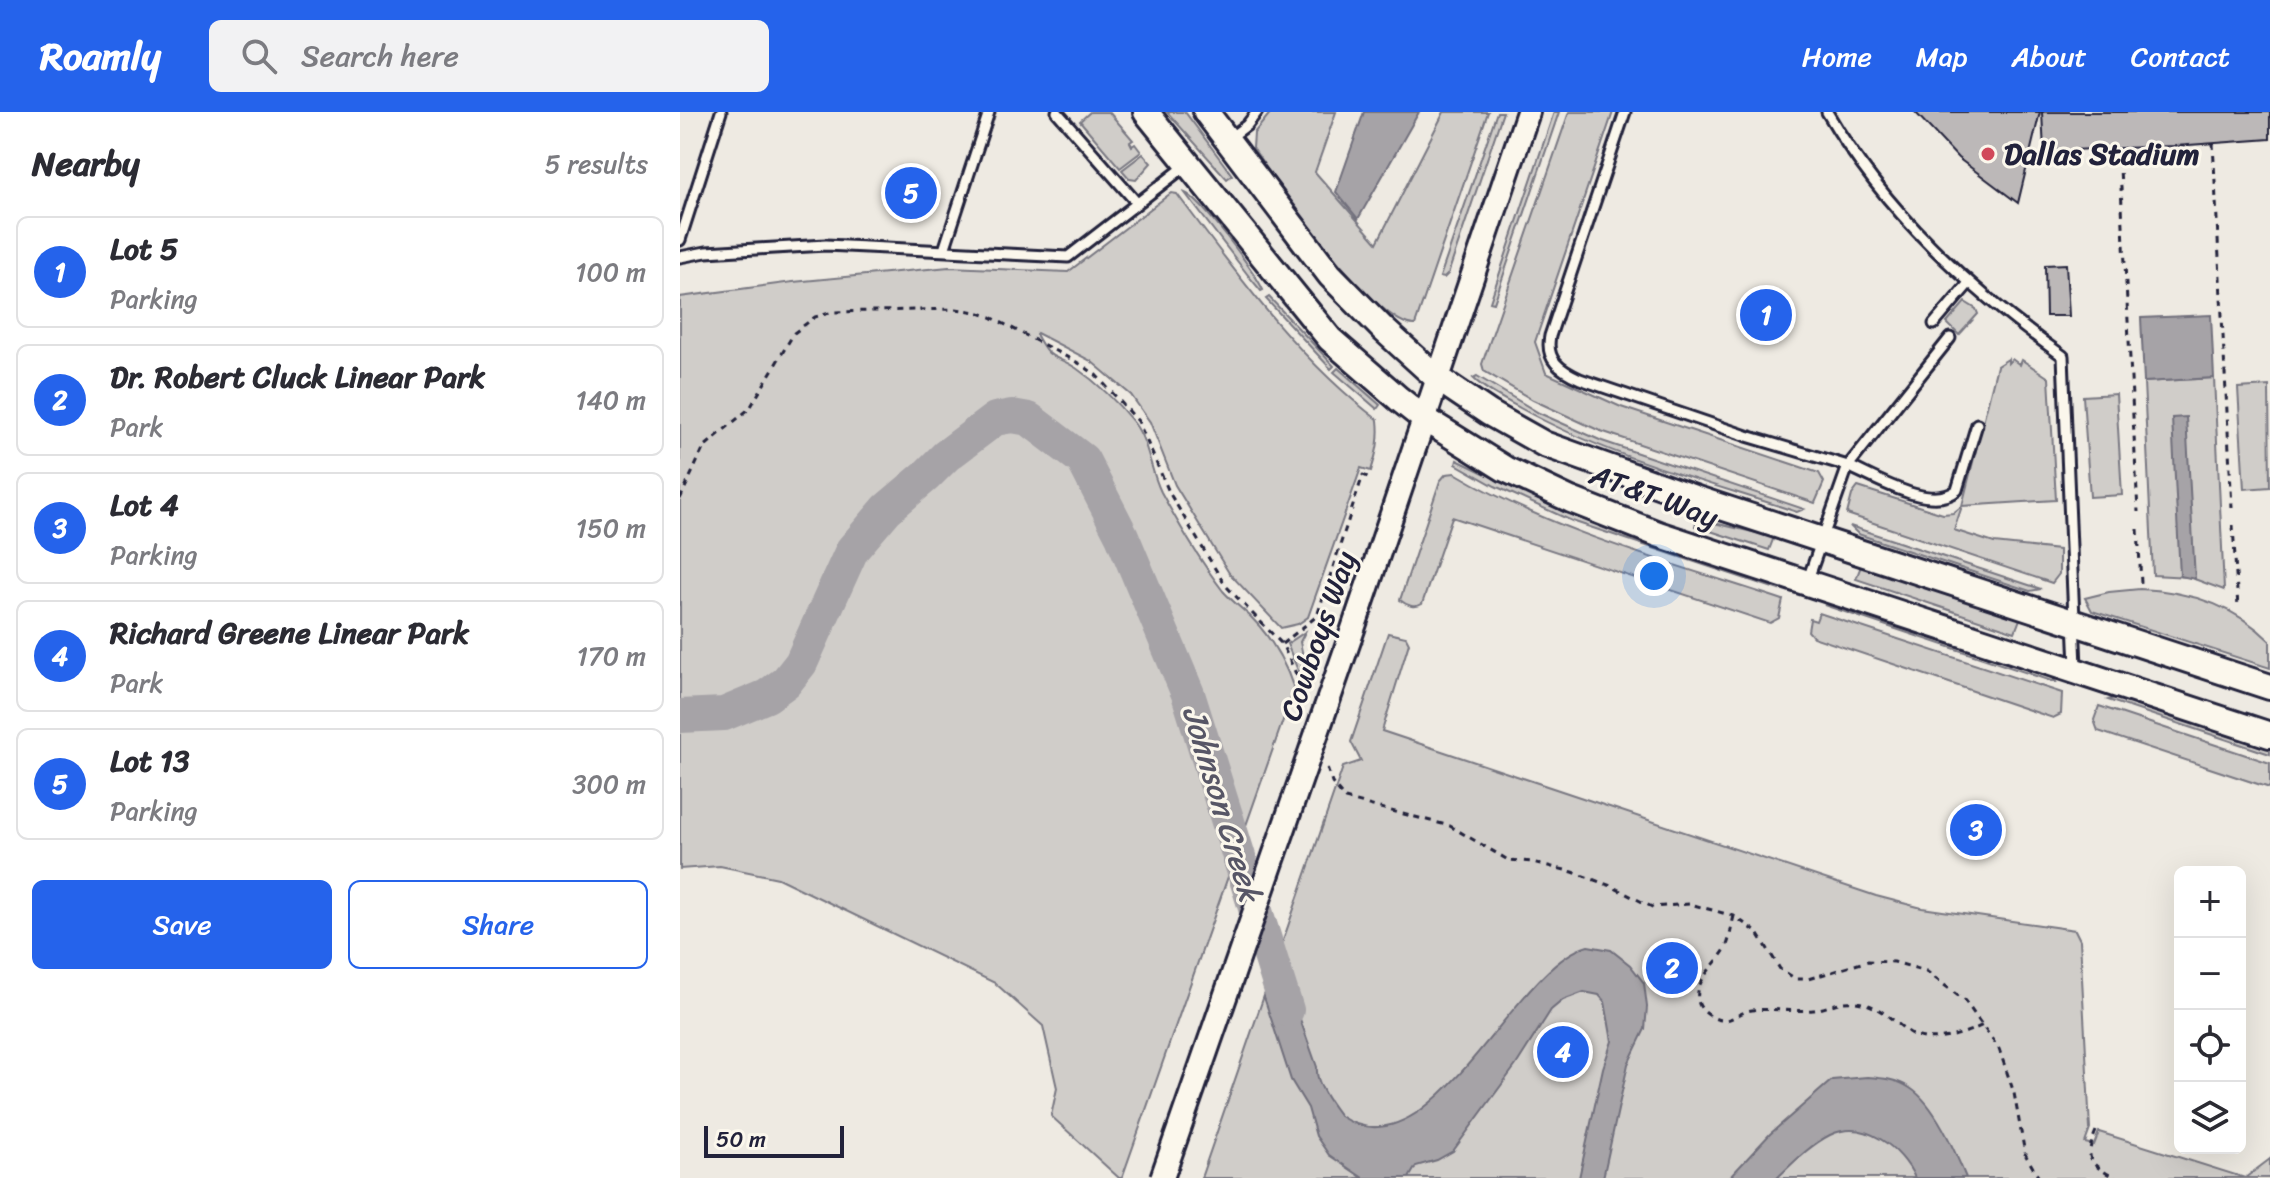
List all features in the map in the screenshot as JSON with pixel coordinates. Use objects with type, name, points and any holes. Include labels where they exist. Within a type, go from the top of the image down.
[{"type":"main road","name":"AT&T Way","points":[[1146,112],[1330,339],[1423,418],[1505,469],[1571,500],[1658,534],[2270,735]]},
{"type":"main road","name":"AT&T Way","points":[[1206,112],[1330,275],[1383,329],[1437,378],[1489,413],[1544,444],[1700,500],[2270,687]]},
{"type":"street","name":"Cowboys Way","points":[[1162,1178],[1350,638],[1528,112]]},
{"type":"lane","points":[[680,240],[721,112]]},
{"type":"lane","points":[[944,250],[989,112]]},
{"type":"lane","points":[[1057,112],[1137,203]]},
{"type":"lane","points":[[1227,140],[1247,125],[1257,112]]},
{"type":"lane","points":[[1625,112],[1550,336],[1549,351],[1555,364],[1580,379],[1747,436],[1848,466],[1919,496],[1938,499],[1957,490],[1977,424]]},
{"type":"lane","points":[[1827,112],[1899,211],[2007,317],[2063,356],[2076,670]]},
{"type":"lane","points":[[680,257],[706,252],[826,245],[1068,257],[1188,164]]},
{"type":"lane","points":[[1934,324],[1969,283]]},
{"type":"lane","points":[[1807,582],[1848,466],[1950,338]]},
{"type":"path","points":[[2213,143],[2232,508]]},
{"type":"path","points":[[2119,149],[2138,512]]},
{"type":"path","points":[[680,499],[704,447],[750,408],[794,333],[815,317],[833,312],[956,309],[991,317],[1096,375],[1138,421],[1170,494],[1212,565],[1225,585],[1282,644],[1308,708]]},
{"type":"path","points":[[1282,644],[1317,616],[1363,475],[1372,479]]},
{"type":"path","points":[[2233,525],[2238,608]]},
{"type":"path","points":[[2138,529],[2141,583]]},
{"type":"path","points":[[1327,768],[1332,783],[1345,799],[1450,826],[1508,860],[1573,872],[1611,886],[1652,907],[1690,904],[1734,916],[1758,933],[1780,969],[1790,976],[1808,979],[1868,961],[1906,964],[1926,971],[1943,981],[1965,1001],[1999,1049],[2016,1102],[2021,1142],[2039,1178]]},
{"type":"path","points":[[1734,916],[1726,949],[1702,978],[1698,991],[1699,1003],[1714,1018],[1724,1020],[1751,1010],[1817,1010],[1842,1002],[1875,1007],[1891,1015],[1910,1033],[1940,1039],[1961,1035],[1983,1024]]},
{"type":"path","points":[[2096,1131],[2089,1148],[2090,1158],[2097,1167],[2115,1178]]},
{"type":"shaded area","points":[[1090,112],[1109,112],[1133,140],[1130,142],[1132,146],[1135,144],[1141,152],[1120,168],[1080,121]]},
{"type":"shaded area","points":[[1167,112],[1185,112],[1232,175],[1227,179]]},
{"type":"shaded area","points":[[1271,112],[1336,112],[1315,172],[1377,243],[1444,112],[1488,112],[1415,325],[1398,319],[1376,303],[1353,279],[1304,220],[1253,148],[1254,133]]},
{"type":"shaded area","points":[[1364,112],[1419,112],[1358,219],[1336,192]]},
{"type":"shaded area","points":[[1497,112],[1503,112],[1448,274],[1440,277]]},
{"type":"shaded area","points":[[1554,112],[1559,112],[1494,303],[1490,302]]},
{"type":"shaded area","points":[[1569,112],[1613,112],[1535,342],[1546,373],[1621,407],[1819,473],[1824,482],[1815,503],[1598,430],[1533,400],[1484,371],[1482,364]]},
{"type":"shaded area","points":[[1143,154],[1151,163],[1136,180],[1130,179],[1122,170]]},
{"type":"shaded area","points":[[1171,193],[1177,194],[1294,343],[1348,396],[1378,420],[1379,433],[1371,471],[1361,468],[1308,617],[1298,624],[1281,628],[1229,573],[1175,485],[1150,422],[1131,395],[1091,361],[1036,334],[1049,354],[1092,380],[1134,423],[1143,439],[1161,492],[1182,530],[1223,591],[1271,641],[1294,689],[1122,1178],[1119,1178],[1051,1116],[1057,1088],[1043,1026],[995,983],[778,878],[720,866],[680,869],[680,297],[949,267],[1068,272]]},
{"type":"shaded area","points":[[1185,193],[1203,208],[1227,237],[1263,290],[1251,279]]},
{"type":"shaded area","points":[[1269,297],[1334,366],[1331,369],[1266,299]]},
{"type":"shaded area","points":[[1965,302],[1978,314],[1959,335],[1947,323]]},
{"type":"shaded area","points":[[2211,315],[2214,378],[2144,382],[2141,318]]},
{"type":"shaded area","points":[[2008,359],[2008,363],[2012,359],[2020,365],[2022,360],[2049,378],[2056,500],[1962,506],[1997,366]]},
{"type":"shaded area","points":[[1338,368],[1380,405],[1377,409],[1334,372]]},
{"type":"shaded area","points":[[1477,376],[1539,413],[1602,441],[1804,509],[1797,512],[1586,440],[1495,394],[1473,378]]},
{"type":"shaded area","points":[[2214,378],[2224,590],[2189,577],[2153,575],[2144,382]]},
{"type":"shaded area","points":[[2269,386],[2270,487],[2244,489],[2238,388]]},
{"type":"shaded area","points":[[2116,394],[2122,495],[2090,497],[2083,396]]},
{"type":"shaded area","points":[[2186,417],[2195,579],[2180,576],[2172,418]]},
{"type":"shaded area","points":[[1457,460],[1566,513],[1778,586],[1779,590],[1572,521],[1495,486],[1456,464]]},
{"type":"shaded area","points":[[1455,473],[1574,530],[1783,600],[1779,618],[1770,623],[1452,517],[1422,604],[1408,605],[1400,600],[1440,481],[1446,474]]},
{"type":"shaded area","points":[[1858,487],[1943,514],[1953,513],[1962,506],[1954,530],[1994,543],[2059,550],[2059,574],[2052,583],[1847,514],[1852,495]]},
{"type":"shaded area","points":[[1697,519],[1774,537],[1769,550],[1695,526]]},
{"type":"shaded area","points":[[1850,526],[2041,589],[2030,591],[1858,534]]},
{"type":"shaded area","points":[[1861,566],[2020,619],[2015,632],[1856,579]]},
{"type":"shaded area","points":[[2140,589],[2194,597],[2242,618],[2270,641],[2270,668],[2092,611],[2085,598]]},
{"type":"shaded area","points":[[1830,604],[2047,674],[2057,683],[1824,605]]},
{"type":"shaded area","points":[[1819,613],[2062,693],[2061,714],[2053,718],[1813,637],[1808,631],[1810,619],[1816,621]]},
{"type":"shaded area","points":[[1305,632],[1300,642],[1304,661],[1299,673],[1287,644]]},
{"type":"shaded area","points":[[1388,633],[1406,637],[1409,643],[1382,731],[1876,896],[1922,908],[2075,930],[2080,940],[2090,1129],[2085,1143],[2094,1145],[2099,1132],[2245,1178],[1201,1178],[1343,767],[1361,761],[1351,742]]},
{"type":"shaded area","points":[[2114,698],[2270,749],[2270,754],[2108,700]]},
{"type":"shaded area","points":[[2099,706],[2270,763],[2270,788],[2098,731],[2094,720]]},
{"type":"shaded area","points":[[1588,946],[1611,950],[1630,965],[1644,983],[1647,1007],[1645,1029],[1628,1064],[1603,1178],[1579,1178],[1603,1068],[1612,1041],[1605,1002],[1599,995],[1584,992],[1563,1000],[1551,1010],[1516,1065],[1453,1151],[1416,1166],[1409,1178],[1363,1178],[1329,1155],[1316,1136],[1308,1108],[1291,1080],[1264,997],[1278,957],[1324,1093],[1340,1116],[1374,1127],[1407,1118],[1439,1095],[1530,990],[1559,962]]},
{"type":"shaded area","points":[[1867,1077],[1900,1083],[1919,1095],[1943,1129],[1966,1178],[1915,1178],[1892,1147],[1869,1133],[1856,1130],[1843,1131],[1823,1139],[1777,1178],[1729,1178],[1770,1134],[1832,1080]]},
{"type":"shaded area","points":[[2270,1159],[2270,1178],[2245,1178]]},
{"type":"building","points":[[1915,112],[2040,112],[2018,203],[1958,158]]},
{"type":"building","points":[[2042,112],[2270,112],[2270,139],[2044,151]]},
{"type":"building","points":[[2066,264],[2069,316],[2046,316],[2045,265]]},
{"type":"waterway","name":"Johnson Creek","points":[[680,716],[724,714],[767,696],[786,682],[801,663],[852,550],[887,509],[946,456],[995,419],[1012,416],[1029,419],[1083,460],[1122,536],[1188,694],[1287,1010]]},
{"type":"place","name":"Dallas Stadium","points":[[1988,154]]},
{"type":"place","name":"Lot 13","points":[[911,193]]},
{"type":"place","name":"Lot 5","points":[[1766,315]]},
{"type":"place","name":"Lot 4","points":[[1976,830]]},
{"type":"place","name":"Dr. Robert Cluck Linear Park","points":[[1672,968]]},
{"type":"place","name":"Richard Greene Linear Park","points":[[1563,1052]]}]
